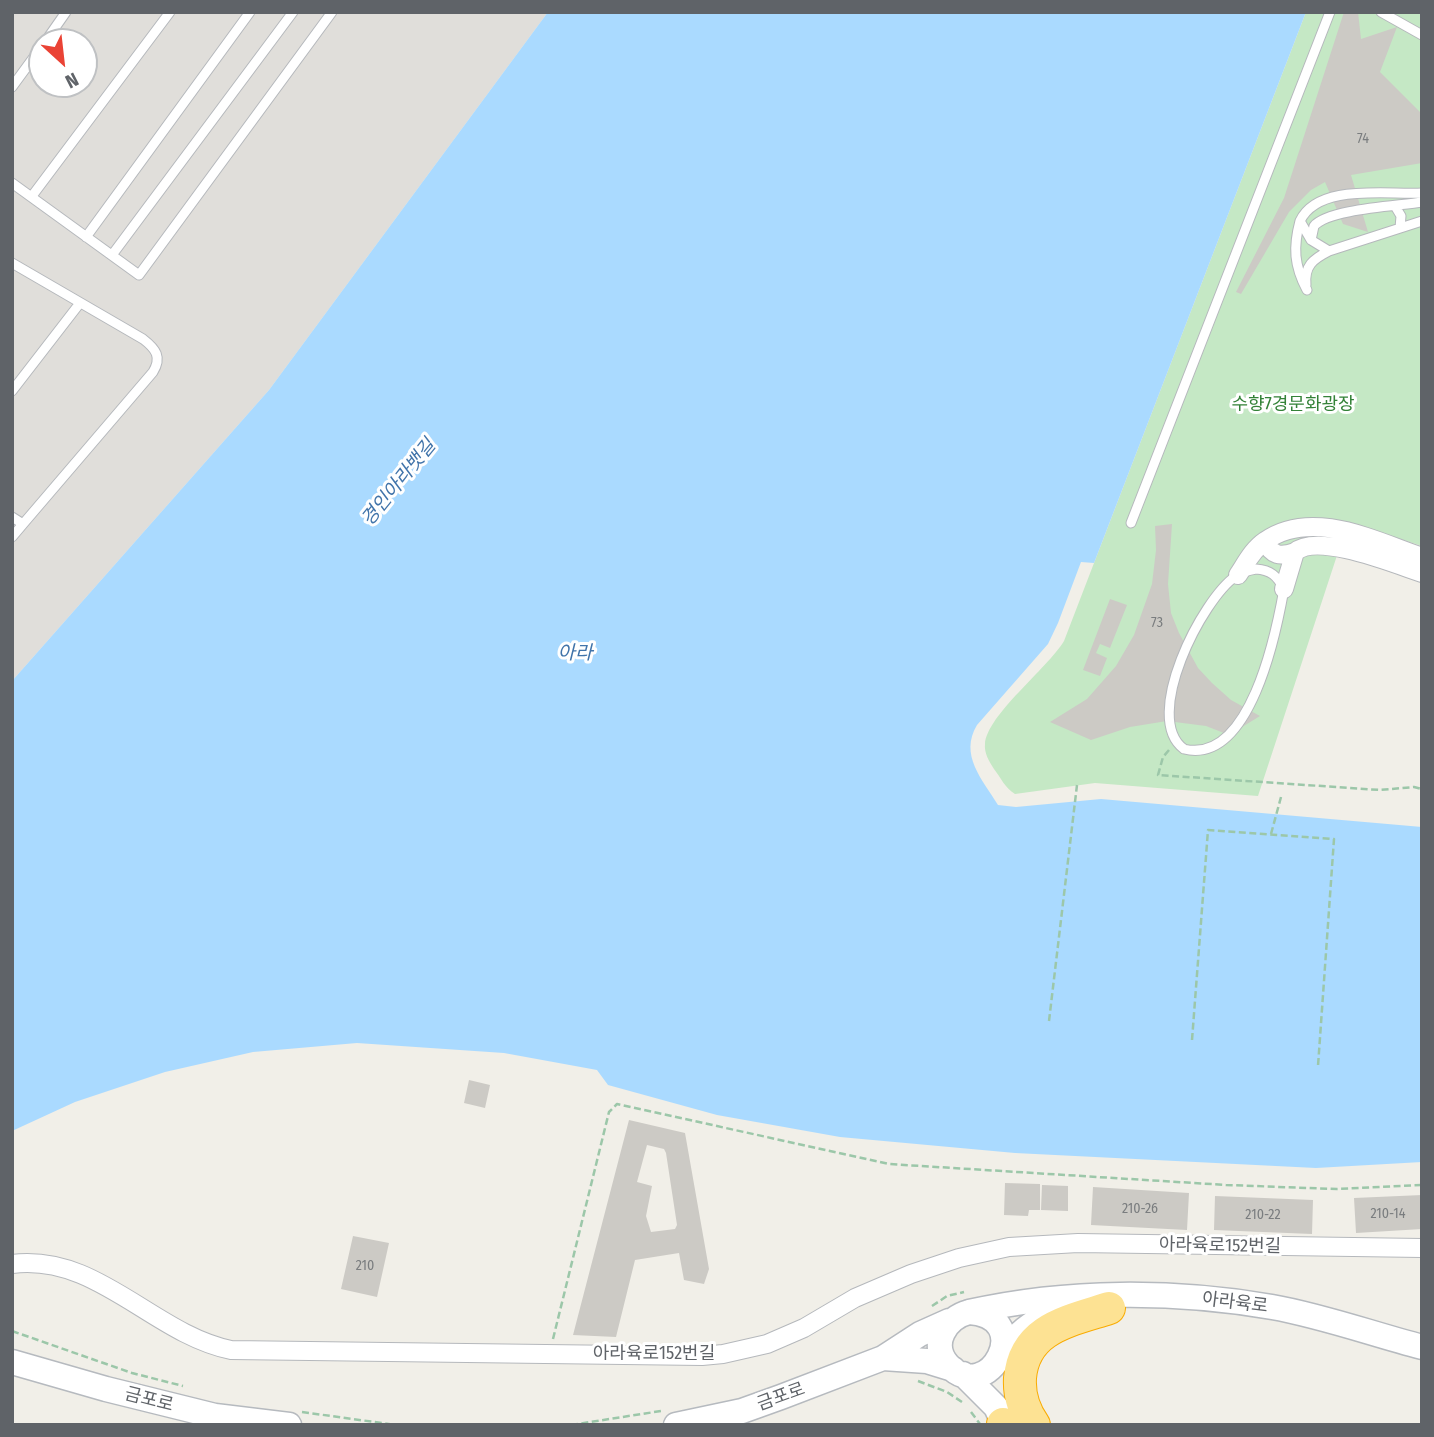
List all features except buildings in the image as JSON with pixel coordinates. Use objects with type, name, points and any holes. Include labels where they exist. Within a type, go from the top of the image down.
[{"type":"highway","points":[[1034,1425],[1028,1416],[1020,1387],[1023,1359],[1030,1346],[1042,1334],[1057,1326],[1109,1308]]},
{"type":"street","points":[[1238,575],[1254,550],[1265,541],[1277,534],[1301,527],[1422,573]]},
{"type":"street","points":[[1265,541],[1277,555],[1295,552],[1327,536],[1422,557]]},
{"type":"street","points":[[1284,589],[1295,552]]},
{"type":"street","name":"아라육로152번길","points":[[12,1264],[52,1264],[79,1271],[192,1338],[231,1350],[702,1356],[744,1351],[787,1337],[855,1298],[911,1273],[959,1258],[1009,1247],[1078,1242],[1422,1248]]},
{"type":"street","name":"아라육로","points":[[959,1317],[1044,1299],[1164,1296],[1243,1303],[1295,1312],[1422,1347]]},
{"type":"street","name":"아라육로","points":[[1001,1356],[1016,1335],[1028,1325],[1055,1313],[1109,1308],[1190,1311],[1260,1320],[1422,1364]]},
{"type":"street","points":[[980,1313],[997,1324],[1002,1332],[996,1382],[997,1421],[958,1372],[945,1362],[941,1352],[943,1330],[959,1317],[980,1313]]},
{"type":"street","name":"금포로","points":[[671,1418],[742,1411],[883,1357],[920,1334],[959,1317]]},
{"type":"street","points":[[883,1357],[927,1361],[958,1372],[984,1373],[1001,1356]]},
{"type":"street","name":"금포로","points":[[16,1363],[215,1416],[293,1418]]},
{"type":"lane","points":[[54,28],[66,12]]},
{"type":"lane","points":[[32,197],[170,12]]},
{"type":"lane","points":[[86,237],[250,12]]},
{"type":"lane","points":[[112,255],[293,12]]},
{"type":"lane","points":[[12,183],[139,275],[332,12]]},
{"type":"lane","points":[[1131,523],[1330,12]]},
{"type":"lane","points":[[1381,12],[1422,35]]},
{"type":"lane","points":[[12,87],[28,65]]},
{"type":"lane","points":[[1422,193],[1361,193],[1328,198],[1311,205],[1300,221],[1294,256],[1307,290],[1306,272],[1318,256],[1422,221]]},
{"type":"lane","points":[[1311,240],[1314,226],[1323,218],[1422,202]]},
{"type":"lane","points":[[1395,206],[1401,216],[1400,228]]},
{"type":"lane","points":[[1300,221],[1311,240],[1329,251]]},
{"type":"lane","points":[[12,263],[151,345],[156,351],[157,366],[12,537]]},
{"type":"lane","points":[[12,391],[80,303]]},
{"type":"lane","points":[[12,517],[23,524]]},
{"type":"lane","points":[[1256,569],[1268,570],[1275,575],[1284,589],[1265,667],[1236,727],[1222,742],[1206,750],[1184,750],[1176,743],[1170,728],[1172,693],[1178,670],[1202,617],[1227,584],[1238,575],[1256,569]]},
{"type":"path","points":[[1176,743],[1163,757],[1158,775],[1380,790],[1414,787],[1422,789]]},
{"type":"path","points":[[1049,1021],[1077,785]]},
{"type":"path","points":[[1271,835],[1281,797]]},
{"type":"path","points":[[1192,1040],[1208,830],[1334,839],[1318,1066]]},
{"type":"path","points":[[550,1354],[609,1112],[617,1104],[889,1164],[1226,1185],[1337,1189],[1422,1185]]},
{"type":"path","points":[[12,1331],[131,1373],[184,1387]]},
{"type":"path","points":[[914,1380],[931,1385],[997,1421]]},
{"type":"path","points":[[293,1418],[396,1425]]},
{"type":"path","points":[[570,1425],[671,1418]]},
{"type":"shaded area","points":[[12,12],[548,12],[269,390],[12,681]]},
{"type":"green space","name":"수향7경문화광장","points":[[1306,12],[1422,12],[1422,546],[1348,522],[1258,796],[1095,783],[1015,794],[1003,783],[987,757],[985,744],[988,732],[1006,706],[1064,641]]},
{"type":"water","name":"아라","points":[[548,12],[1306,12],[1094,563],[1081,562],[1048,644],[977,725],[970,747],[975,766],[998,805],[1016,807],[1101,799],[1422,827],[1422,1162],[1316,1168],[1015,1153],[840,1137],[717,1115],[608,1085],[597,1070],[504,1053],[357,1043],[253,1052],[165,1072],[75,1102],[12,1131],[12,681],[269,390]]},
{"type":"water label","name":"경인아라뱃길","points":[[399,483]]}]
